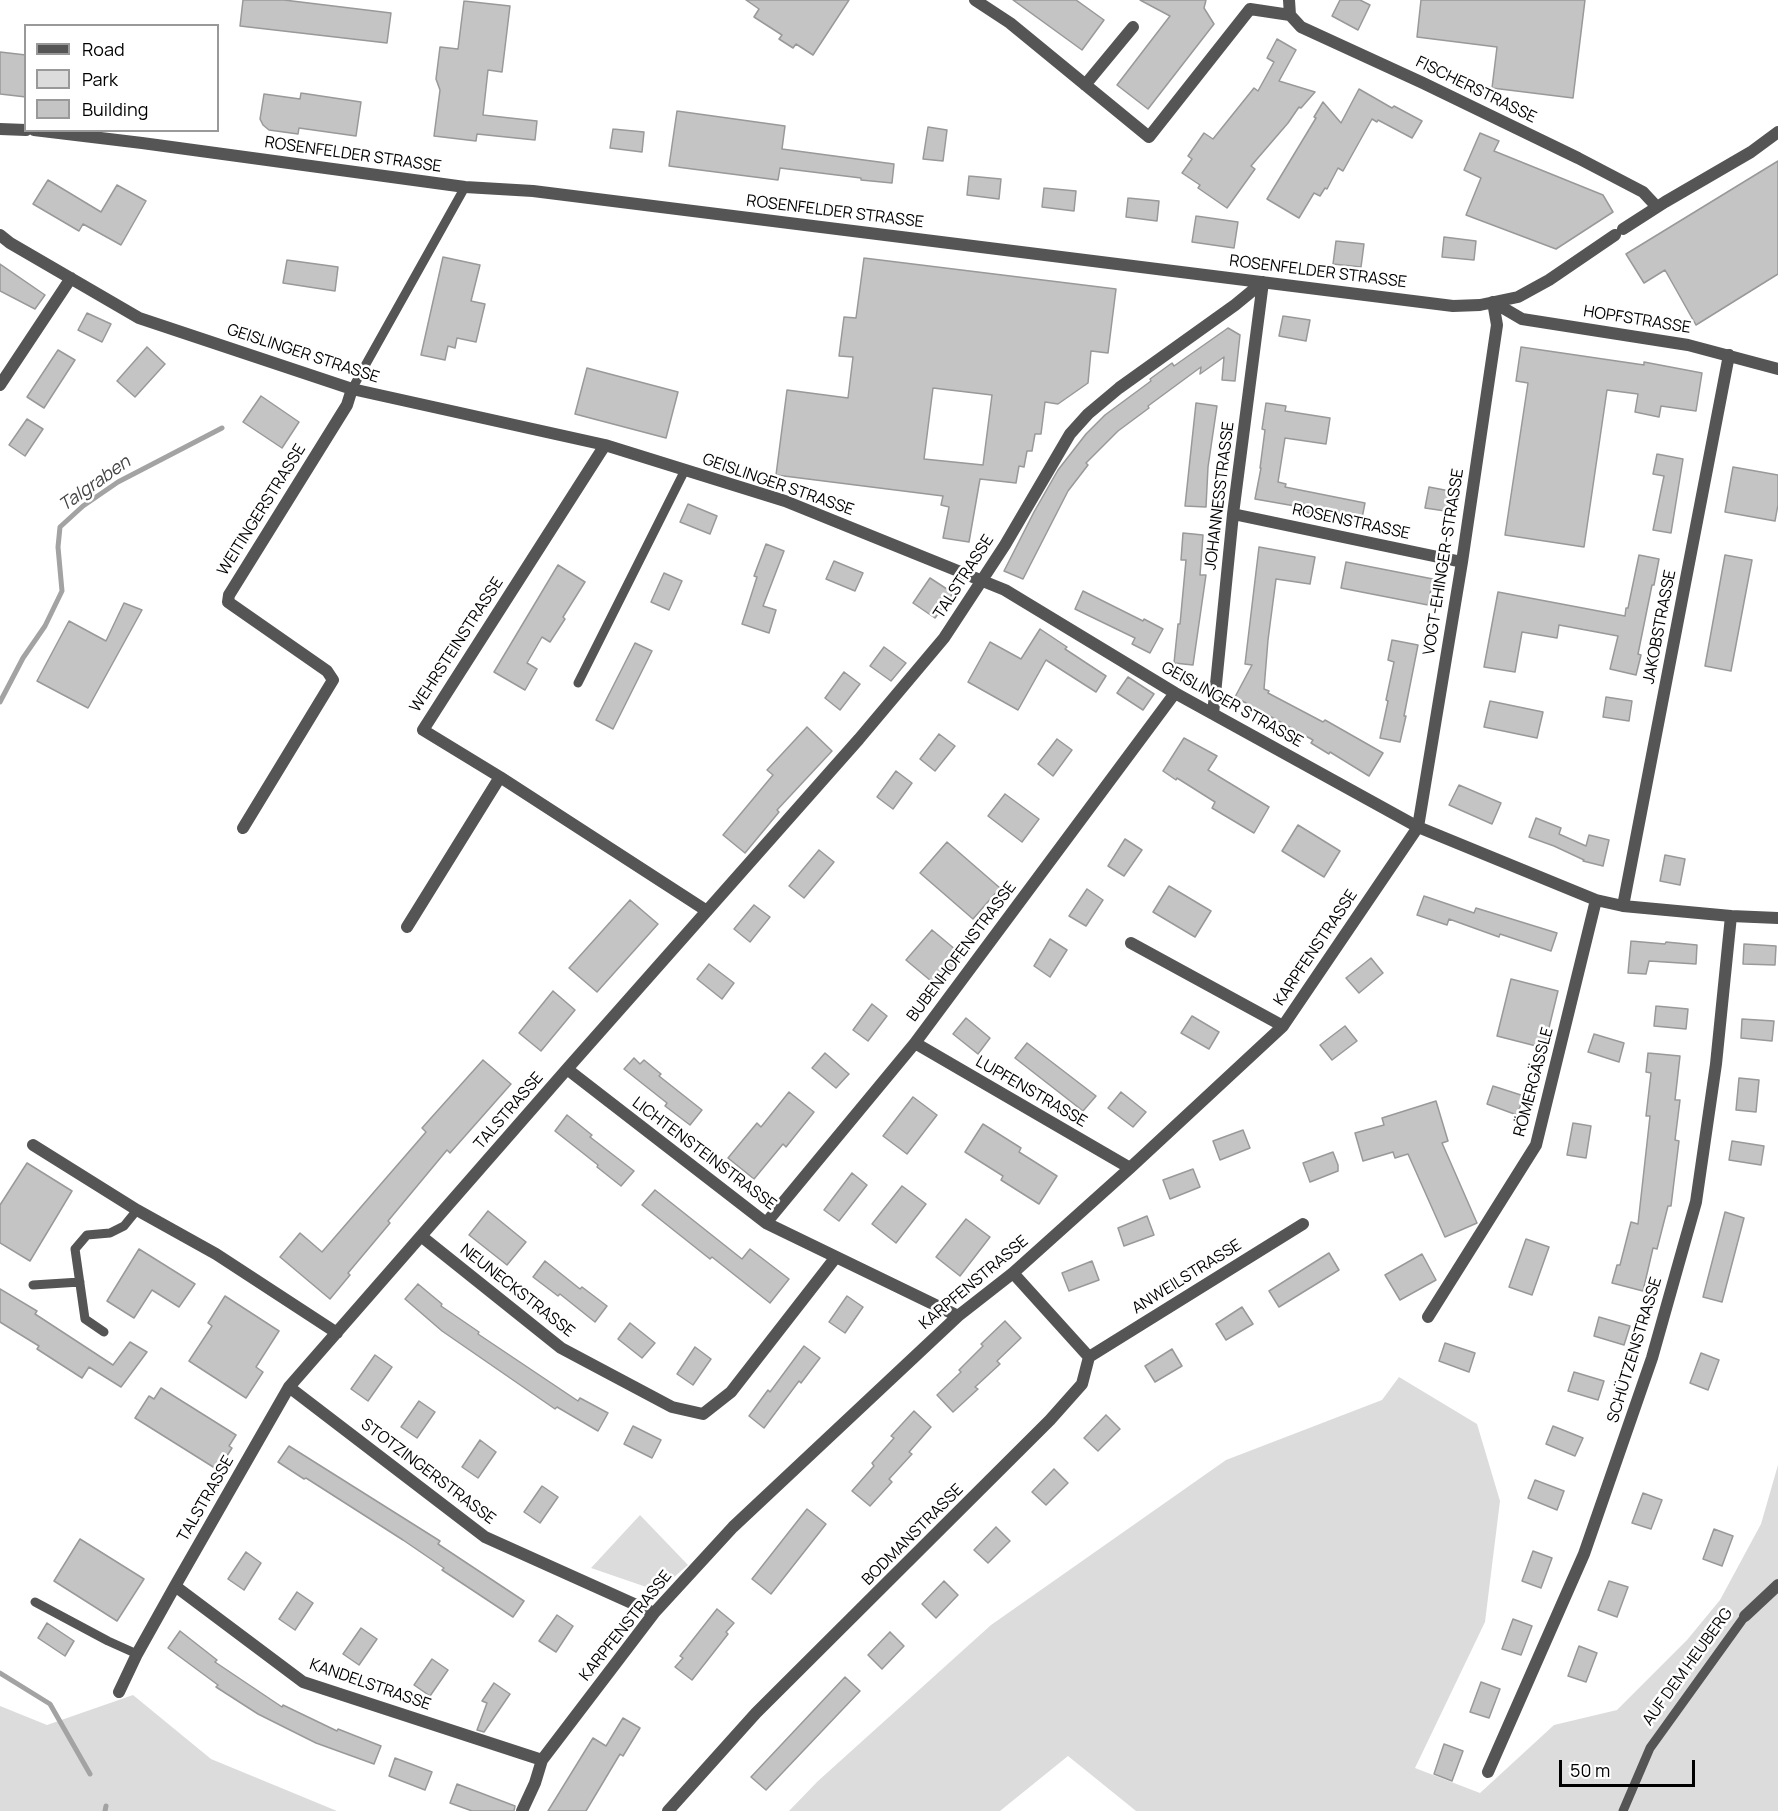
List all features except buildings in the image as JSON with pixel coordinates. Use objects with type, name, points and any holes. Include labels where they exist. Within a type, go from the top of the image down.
[{"type":"street","points":[[975,0],[1010,23],[1149,137],[1250,9],[1290,15],[1289,0]]},
{"type":"street","name":"FISCHERSTRASSE","points":[[1290,15],[1301,27],[1423,82],[1621,180],[1643,192],[1657,207]]},
{"type":"street","points":[[1085,85],[1133,27]]},
{"type":"street","points":[[0,129],[24,130]]},
{"type":"street","name":"ROSENFELDER STRASSE","points":[[51,132],[465,187],[533,191],[1453,306],[1480,305],[1518,297],[1549,280],[1657,207],[1751,152],[1778,132]]},
{"type":"street","name":"GEISLINGER STRASSE","points":[[0,235],[139,318],[352,389],[605,445],[785,501],[981,581],[1005,591],[1175,693],[1418,827],[1596,900],[1623,906],[1778,918]]},
{"type":"street","points":[[0,385],[71,278]]},
{"type":"street","name":"JOHANNESSTRASSE","points":[[1213,714],[1233,514],[1263,282]]},
{"type":"street","name":"TALSTRASSE","points":[[119,1692],[174,1586],[289,1388],[944,638],[1005,545],[1070,434],[1088,414],[1119,388],[1235,305],[1263,282]]},
{"type":"street","name":"HOPFSTRASSE","points":[[1493,302],[1522,319],[1688,345],[1778,369]]},
{"type":"street","name":"VOGT-EHINGER-STRASSE","points":[[1418,827],[1462,562],[1497,325],[1493,302]]},
{"type":"street","name":"JAKOBSTRASSE","points":[[1623,906],[1729,355]]},
{"type":"street","name":"WEITINGERSTRASSE","points":[[243,828],[333,680],[327,671],[228,602],[229,595],[347,405],[352,389]]},
{"type":"street","name":"WEHRSTEINSTRASSE","points":[[500,777],[423,730],[605,445]]},
{"type":"street","name":"ROSENSTRASSE","points":[[1233,514],[1462,562]]},
{"type":"street","name":"BUBENHOFENSTRASSE","points":[[766,1223],[915,1043],[1175,693]]},
{"type":"street","points":[[407,927],[500,777],[707,912]]},
{"type":"street","name":"KARPFENSTRASSE","points":[[542,1760],[654,1613],[733,1527],[958,1316],[1013,1273],[1283,1026],[1418,827]]},
{"type":"street","name":"RÖMERGÄSSLE","points":[[1428,1317],[1536,1144],[1596,900]]},
{"type":"street","name":"SCHÜTZENSTRASSE","points":[[1488,1773],[1584,1554],[1652,1358],[1696,1202],[1716,1064],[1731,916]]},
{"type":"street","points":[[1131,943],[1283,1026]]},
{"type":"street","name":"LUPFENSTRASSE","points":[[915,1043],[1130,1168]]},
{"type":"street","name":"LICHTENSTEINSTRASSE","points":[[567,1069],[766,1223],[958,1316]]},
{"type":"street","points":[[33,1146],[137,1210],[216,1254],[337,1333]]},
{"type":"street","name":"ANWEILSTRASSE","points":[[1089,1357],[1303,1224]]},
{"type":"street","name":"NEUNECKSTRASSE","points":[[421,1236],[561,1348],[672,1407],[703,1414],[731,1392],[836,1257]]},
{"type":"street","points":[[1013,1273],[1089,1357]]},
{"type":"street","name":"BODMANSTRASSE","points":[[668,1811],[756,1713],[1050,1420],[1082,1384],[1089,1357]]},
{"type":"street","name":"STOTZINGERSTRASSE","points":[[289,1388],[485,1537],[654,1613]]},
{"type":"street","name":"AUF DEM HEUBERG","points":[[1745,1616],[1778,1585]]},
{"type":"street","name":"KANDELSTRASSE","points":[[174,1586],[303,1682],[542,1760]]},
{"type":"street","points":[[522,1811],[535,1783],[542,1760]]},
{"type":"lane","points":[[352,389],[465,187]]},
{"type":"lane","name":"GEISLINGER STRASSE","points":[[578,683],[685,470]]},
{"type":"lane","points":[[104,1332],[85,1319],[75,1249],[87,1235],[110,1233],[124,1226],[137,1210]]},
{"type":"lane","points":[[33,1286],[80,1282]]},
{"type":"lane","points":[[35,1602],[137,1654]]},
{"type":"lane","name":"AUF DEM HEUBERG","points":[[1623,1811],[1650,1748],[1745,1616]]},
{"type":"green space","points":[[1399,1377],[1477,1424],[1500,1501],[1485,1622],[1415,1768],[1480,1793],[1554,1725],[1617,1710],[1687,1640],[1720,1600],[1761,1524],[1778,1465],[1778,1811],[1136,1811],[1068,1756],[1000,1811],[789,1811],[818,1781],[991,1625],[1226,1460],[1382,1400]]},
{"type":"green space","points":[[640,1515],[688,1565],[658,1591],[591,1568]]},
{"type":"green space","points":[[133,1695],[211,1759],[337,1811],[0,1811],[0,1706],[47,1725]]},
{"type":"waterway","name":"Talgraben","points":[[0,702],[23,658],[45,626],[62,591],[58,547],[60,527],[83,506],[118,482],[222,428]]},
{"type":"waterway","points":[[0,1673],[50,1704],[90,1774]]},
{"type":"waterway","points":[[105,1811],[106,1806]]}]
